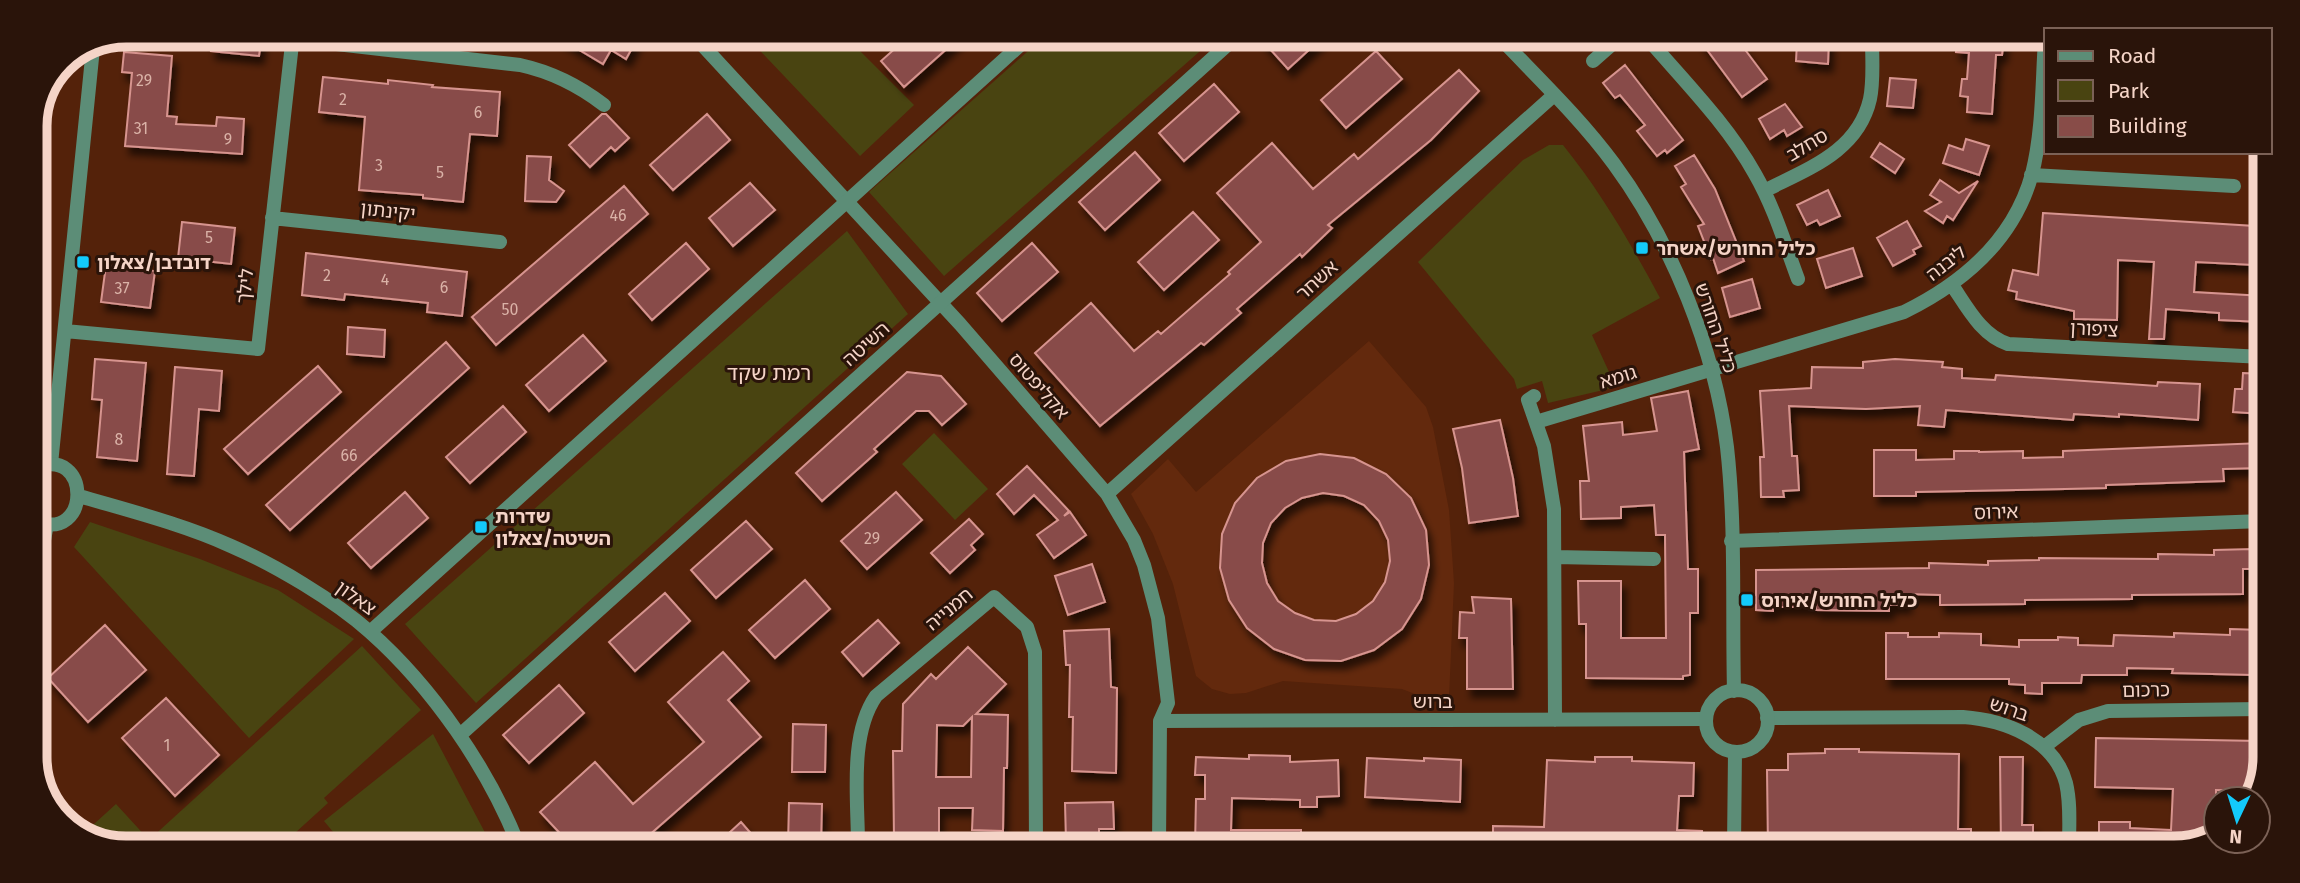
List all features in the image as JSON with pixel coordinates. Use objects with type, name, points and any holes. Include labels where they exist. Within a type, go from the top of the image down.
[{"type":"street","name":"לילך","points":[[65,331],[258,349],[292,47]]},
{"type":"street","points":[[374,47],[544,70],[568,81],[604,105]]},
{"type":"street","name":"אקליפטוס","points":[[704,47],[940,303],[1107,494],[1139,553],[1158,618],[1168,703],[1160,721],[1159,836]]},
{"type":"street","points":[[370,632],[1018,47]]},
{"type":"street","name":"השיטה","points":[[460,735],[1225,47]]},
{"type":"street","name":"כליל החורש","points":[[1509,47],[1614,163],[1634,194],[1677,276],[1712,369],[1727,448],[1734,691]]},
{"type":"street","points":[[1593,61],[1608,47]]},
{"type":"street","points":[[1655,47],[1723,127],[1764,191],[1798,279]]},
{"type":"street","name":"סחלב","points":[[1764,191],[1824,161],[1839,151],[1850,138],[1863,118],[1870,98],[1872,47]]},
{"type":"street","name":"ליבנה","points":[[1712,369],[1904,312],[1952,285],[1982,260],[2000,239],[2018,207],[2031,175],[2039,127],[2044,54]]},
{"type":"street","points":[[51,464],[92,55]]},
{"type":"street","name":"אשחר","points":[[1107,494],[1554,95]]},
{"type":"street","points":[[2031,175],[2234,186]]},
{"type":"street","name":"יקינתון","points":[[272,218],[500,242]]},
{"type":"street","name":"ציפורן","points":[[1952,285],[1983,330],[1996,341],[2008,344],[2253,356]]},
{"type":"street","name":"גומא","points":[[1536,422],[1712,369]]},
{"type":"street","points":[[1534,396],[1528,400],[1550,477],[1554,509],[1555,720]]},
{"type":"street","points":[[47,465],[61,467],[72,475],[79,496],[75,510],[69,517],[61,522],[47,522]]},
{"type":"street","name":"צאלון","points":[[79,496],[187,528],[232,546],[273,567],[370,632],[411,674],[460,735],[503,810],[514,836]]},
{"type":"street","name":"אירוס","points":[[1731,541],[2253,521]]},
{"type":"street","points":[[1555,557],[1654,559]]},
{"type":"street","name":"חמנייה","points":[[858,836],[859,736],[868,709],[876,696],[994,597],[1027,627],[1035,652],[1036,836]]},
{"type":"street","points":[[1734,691],[1744,691],[1756,698],[1763,705],[1767,718],[1765,733],[1757,744],[1749,750],[1735,752],[1713,741],[1708,733],[1706,719],[1713,702],[1724,693],[1734,691]]},
{"type":"street","name":"כרכום","points":[[2044,747],[2079,720],[2108,711],[2253,709]]},
{"type":"street","name":"ברוש","points":[[1767,718],[1986,719],[2019,730],[2044,747],[2060,767],[2069,801],[2069,836]]},
{"type":"street","name":"ברוש","points":[[1160,721],[1706,719]]},
{"type":"street","points":[[1734,836],[1735,752]]},
{"type":"shaded area","points":[[1369,341],[1426,407],[1433,427],[1449,510],[1454,583],[1449,698],[1420,696],[1402,689],[1283,681],[1246,693],[1230,694],[1212,689],[1196,676],[1173,584],[1153,534],[1131,494],[1168,459],[1196,492]]},
{"type":"green space","points":[[756,47],[856,47],[914,105],[860,156]]},
{"type":"green space","points":[[1033,47],[1205,47],[944,276],[869,192]]},
{"type":"green space","points":[[1549,145],[1563,145],[1577,163],[1615,219],[1660,298],[1592,335],[1616,387],[1548,403],[1542,381],[1517,389],[1514,379],[1418,262],[1523,160]]},
{"type":"green space","points":[[847,231],[908,314],[476,703],[405,624]]},
{"type":"green space","points":[[934,433],[988,489],[955,520],[902,464]]},
{"type":"green space","points":[[90,522],[200,559],[278,590],[354,639],[249,738],[74,547]]},
{"type":"green space","points":[[362,646],[421,710],[324,798],[328,803],[292,836],[153,836]]},
{"type":"green space","points":[[433,734],[487,836],[336,836],[324,821]]},
{"type":"green space","points":[[116,804],[145,836],[111,834],[90,827]]},
{"type":"building","points":[[212,47],[260,47],[259,56],[211,51]]},
{"type":"building","points":[[574,47],[633,47],[626,59],[611,50],[603,64]]},
{"type":"building","points":[[897,47],[949,47],[904,87],[881,61]]},
{"type":"building","points":[[1268,47],[1312,47],[1288,69]]},
{"type":"building","points":[[1705,47],[1743,47],[1767,79],[1742,97]]},
{"type":"building","points":[[1797,47],[1829,47],[1828,64],[1796,61]]},
{"type":"building","points":[[1956,47],[2003,47],[2002,55],[1996,55],[1992,114],[1967,112],[1968,97],[1960,96],[1962,79],[1967,79],[1969,53],[1956,52]]},
{"type":"building","points":[[1376,51],[1402,79],[1346,128],[1321,100]]},
{"type":"building","points":[[124,52],[172,56],[167,116],[177,117],[176,124],[216,126],[217,117],[244,119],[242,154],[125,146],[132,73],[122,72]]},
{"type":"building","points":[[1625,65],[1683,140],[1667,153],[1665,150],[1657,156],[1637,131],[1645,125],[1620,95],[1615,98],[1603,83]]},
{"type":"building","points":[[1459,70],[1479,91],[1431,140],[1328,225],[1332,228],[1302,257],[1300,254],[1237,309],[1241,313],[1204,345],[1201,343],[1100,426],[1035,353],[1091,303],[1134,351],[1158,331],[1161,334],[1230,274],[1228,272],[1261,242],[1217,193],[1272,143],[1313,189],[1354,154],[1358,159]]},
{"type":"building","points":[[323,77],[388,84],[388,80],[433,85],[432,87],[500,92],[497,136],[470,134],[463,202],[423,198],[423,195],[359,190],[365,117],[319,112]]},
{"type":"building","points":[[1890,78],[1916,80],[1913,108],[1887,106]]},
{"type":"building","points":[[1214,84],[1239,112],[1184,161],[1159,133]]},
{"type":"building","points":[[1785,104],[1802,127],[1787,136],[1784,130],[1770,139],[1759,119]]},
{"type":"building","points":[[602,114],[606,114],[629,138],[615,151],[611,147],[590,167],[569,145]]},
{"type":"building","points":[[707,114],[730,140],[673,190],[650,165]]},
{"type":"building","points":[[1966,139],[1989,146],[1979,175],[1943,163],[1949,145],[1963,150]]},
{"type":"building","points":[[1880,143],[1904,159],[1895,173],[1871,157]]},
{"type":"building","points":[[1135,152],[1160,180],[1105,230],[1079,202]]},
{"type":"building","points":[[1694,155],[1715,189],[1744,261],[1718,273],[1698,226],[1704,224],[1681,187],[1686,184],[1675,166]]},
{"type":"building","points":[[527,156],[551,157],[549,180],[564,191],[556,202],[525,201]]},
{"type":"building","points":[[1940,180],[1959,193],[1978,181],[1953,220],[1947,216],[1943,223],[1925,211],[1941,202],[1930,195]]},
{"type":"building","points":[[750,183],[775,210],[733,246],[709,218]]},
{"type":"building","points":[[624,186],[648,214],[496,345],[472,317]]},
{"type":"building","points":[[1828,190],[1840,216],[1820,225],[1817,220],[1807,225],[1797,205]]},
{"type":"building","points":[[1193,212],[1219,240],[1164,290],[1138,262]]},
{"type":"building","points":[[2043,213],[2253,226],[2253,265],[2196,262],[2194,292],[2253,295],[2253,322],[2219,320],[2219,313],[2166,309],[2164,339],[2149,339],[2154,262],[2118,260],[2117,320],[2074,319],[2074,311],[2016,299],[2017,292],[2008,290],[2013,270],[2038,275]]},
{"type":"building","points":[[1907,221],[1921,246],[1913,250],[1915,254],[1893,266],[1877,238]]},
{"type":"building","points":[[182,222],[235,228],[231,264],[178,258]]},
{"type":"building","points":[[686,243],[709,269],[652,320],[629,294]]},
{"type":"building","points":[[1032,243],[1058,272],[1002,321],[977,293]]},
{"type":"building","points":[[1853,248],[1862,276],[1826,288],[1817,259]]},
{"type":"building","points":[[306,253],[467,272],[462,316],[427,312],[428,303],[345,294],[344,300],[302,295]]},
{"type":"building","points":[[106,265],[155,271],[150,308],[101,302]]},
{"type":"building","points":[[1752,279],[1760,308],[1730,317],[1722,288]]},
{"type":"building","points":[[348,327],[385,330],[384,357],[347,354]]},
{"type":"building","points":[[583,335],[606,361],[549,411],[526,385]]},
{"type":"building","points":[[446,342],[469,368],[290,530],[266,505]]},
{"type":"building","points":[[95,359],[146,363],[137,461],[97,457],[102,400],[92,399]]},
{"type":"building","points":[[1895,359],[1943,362],[1942,367],[1962,369],[1962,378],[1995,380],[1996,375],[2157,386],[2158,382],[2200,384],[2198,420],[2119,414],[2119,417],[2074,414],[2073,420],[1946,410],[1944,427],[1918,425],[1920,406],[1866,409],[1789,406],[1792,456],[1797,456],[1799,490],[1783,491],[1784,497],[1761,497],[1760,457],[1764,457],[1760,391],[1811,388],[1812,367],[1863,368],[1863,362]]},
{"type":"building","points":[[318,366],[341,392],[248,474],[224,449]]},
{"type":"building","points":[[175,367],[222,371],[219,411],[199,409],[194,476],[167,474]]},
{"type":"building","points":[[907,372],[941,376],[966,404],[942,425],[929,411],[916,411],[874,449],[877,452],[822,501],[796,473]]},
{"type":"building","points":[[2243,373],[2253,374],[2253,413],[2233,412],[2235,389],[2242,389]]},
{"type":"building","points":[[1688,391],[1699,449],[1684,452],[1688,569],[1698,569],[1698,613],[1690,613],[1690,675],[1683,676],[1683,679],[1586,678],[1586,624],[1579,624],[1578,581],[1621,581],[1621,638],[1666,638],[1665,535],[1656,535],[1654,505],[1621,507],[1621,518],[1581,519],[1580,481],[1589,481],[1583,426],[1622,422],[1623,435],[1657,431],[1651,398]]},
{"type":"building","points":[[503,406],[526,432],[470,483],[446,457]]},
{"type":"building","points":[[1500,420],[1518,516],[1469,523],[1462,468],[1453,429]]},
{"type":"building","points":[[2253,443],[2253,468],[2223,469],[2224,481],[2106,485],[2106,488],[1916,492],[1916,496],[1874,496],[1874,450],[1916,450],[1916,460],[1954,459],[1954,451],[2023,451],[2023,458],[2063,457],[2063,451]]},
{"type":"building","points":[[1320,454],[1354,458],[1386,474],[1411,498],[1426,530],[1429,565],[1421,599],[1402,629],[1374,650],[1341,661],[1305,660],[1274,649],[1247,628],[1229,600],[1220,568],[1222,534],[1235,503],[1257,478],[1286,461]],"holes":[[[1323,493],[1344,496],[1364,505],[1379,521],[1388,540],[1390,561],[1385,582],[1373,601],[1356,614],[1336,621],[1314,620],[1295,613],[1278,601],[1267,583],[1262,563],[1263,543],[1271,523],[1285,508],[1302,498]]]},
{"type":"building","points":[[1027,466],[1069,511],[1064,516],[1070,512],[1086,535],[1054,558],[1037,535],[1058,520],[1034,495],[1014,514],[997,494]]},
{"type":"building","points":[[405,492],[428,518],[371,568],[348,543]]},
{"type":"building","points":[[896,492],[922,520],[867,569],[841,541]]},
{"type":"building","points":[[969,519],[983,534],[971,545],[975,550],[950,573],[931,553]]},
{"type":"building","points":[[746,521],[772,549],[716,598],[691,570]]},
{"type":"building","points":[[2253,549],[2253,569],[2243,569],[2243,594],[2132,595],[2132,599],[2025,600],[2025,604],[1940,605],[1940,595],[1907,594],[1907,605],[1889,605],[1889,611],[1816,610],[1816,607],[1773,607],[1773,611],[1756,610],[1756,570],[1929,568],[1929,563],[1988,565],[1988,561],[2039,558],[2158,559],[2158,554],[2214,555],[2214,550]]},
{"type":"building","points":[[1092,564],[1105,602],[1068,615],[1055,576]]},
{"type":"building","points":[[805,580],[830,609],[775,658],[749,630]]},
{"type":"building","points":[[665,593],[690,621],[635,671],[609,642]]},
{"type":"building","points":[[1472,597],[1511,599],[1513,689],[1467,689],[1467,638],[1459,638],[1460,612],[1474,613]]},
{"type":"building","points":[[878,620],[899,643],[863,676],[842,652]]},
{"type":"building","points":[[105,625],[146,670],[88,722],[48,678]]},
{"type":"building","points":[[1109,629],[1111,687],[1117,688],[1116,773],[1072,771],[1073,717],[1069,717],[1070,665],[1066,665],[1064,631]]},
{"type":"building","points":[[2230,629],[2253,630],[2253,675],[2172,673],[2173,669],[2127,668],[2127,675],[2082,675],[2081,683],[2042,683],[2042,694],[2025,693],[2025,685],[2009,684],[2009,679],[1886,679],[1886,633],[1908,633],[1908,637],[1939,637],[1939,633],[1981,634],[1981,645],[2019,647],[2019,640],[2058,640],[2058,637],[2078,638],[2078,645],[2113,646],[2114,635],[2230,635]]},
{"type":"building","points":[[968,647],[1006,684],[976,714],[1008,715],[1003,831],[972,830],[973,808],[939,808],[939,836],[894,836],[893,751],[902,751],[903,704],[931,674],[936,679]],"holes":[[[972,717],[971,777],[936,777],[937,725],[963,726]]]},
{"type":"building","points":[[723,652],[749,681],[728,700],[761,737],[648,836],[562,836],[540,812],[595,762],[633,804],[704,742],[668,702]]},
{"type":"building","points":[[559,685],[584,713],[529,763],[503,735]]},
{"type":"building","points":[[166,698],[219,755],[175,796],[122,738]]},
{"type":"building","points":[[793,724],[826,725],[825,772],[792,772]]},
{"type":"building","points":[[2096,738],[2253,741],[2248,785],[2202,785],[2202,831],[2174,836],[2099,836],[2099,822],[2130,822],[2130,828],[2171,830],[2173,789],[2095,787]]},
{"type":"building","points":[[1825,749],[1859,749],[1859,752],[1959,754],[1958,829],[1971,829],[1971,836],[1768,836],[1767,770],[1788,770],[1788,754],[1825,753]]},
{"type":"building","points":[[1249,755],[1290,756],[1290,762],[1338,760],[1339,796],[1317,797],[1317,807],[1300,807],[1300,800],[1232,798],[1231,830],[1301,830],[1301,836],[1195,836],[1196,799],[1205,799],[1205,775],[1195,775],[1196,757],[1249,759]]},
{"type":"building","points":[[1595,757],[1632,757],[1632,761],[1694,763],[1693,796],[1679,796],[1677,830],[1702,831],[1702,836],[1493,836],[1493,826],[1544,827],[1547,760],[1595,762]]},
{"type":"building","points":[[2000,757],[2023,757],[2022,825],[2033,825],[2033,836],[2001,836]]},
{"type":"building","points":[[1367,758],[1461,760],[1460,802],[1365,797]]},
{"type":"building","points":[[1113,802],[1114,829],[1099,829],[1099,836],[1066,836],[1065,803]]},
{"type":"building","points":[[789,803],[822,804],[821,836],[788,836]]},
{"type":"building","points":[[741,822],[753,836],[726,836]]},
{"type":"place","name":"כליל החורש/אשחר","points":[[1642,248]]},
{"type":"place","name":"דובדבן/צאלון","points":[[83,262]]},
{"type":"place","name":"שדרות השיטה/צאלון","points":[[481,527]]},
{"type":"place","name":"כליל החורש/אירוס","points":[[1747,600]]},
{"type":"district","name":"רמת שקד","points":[[769,373]]}]
